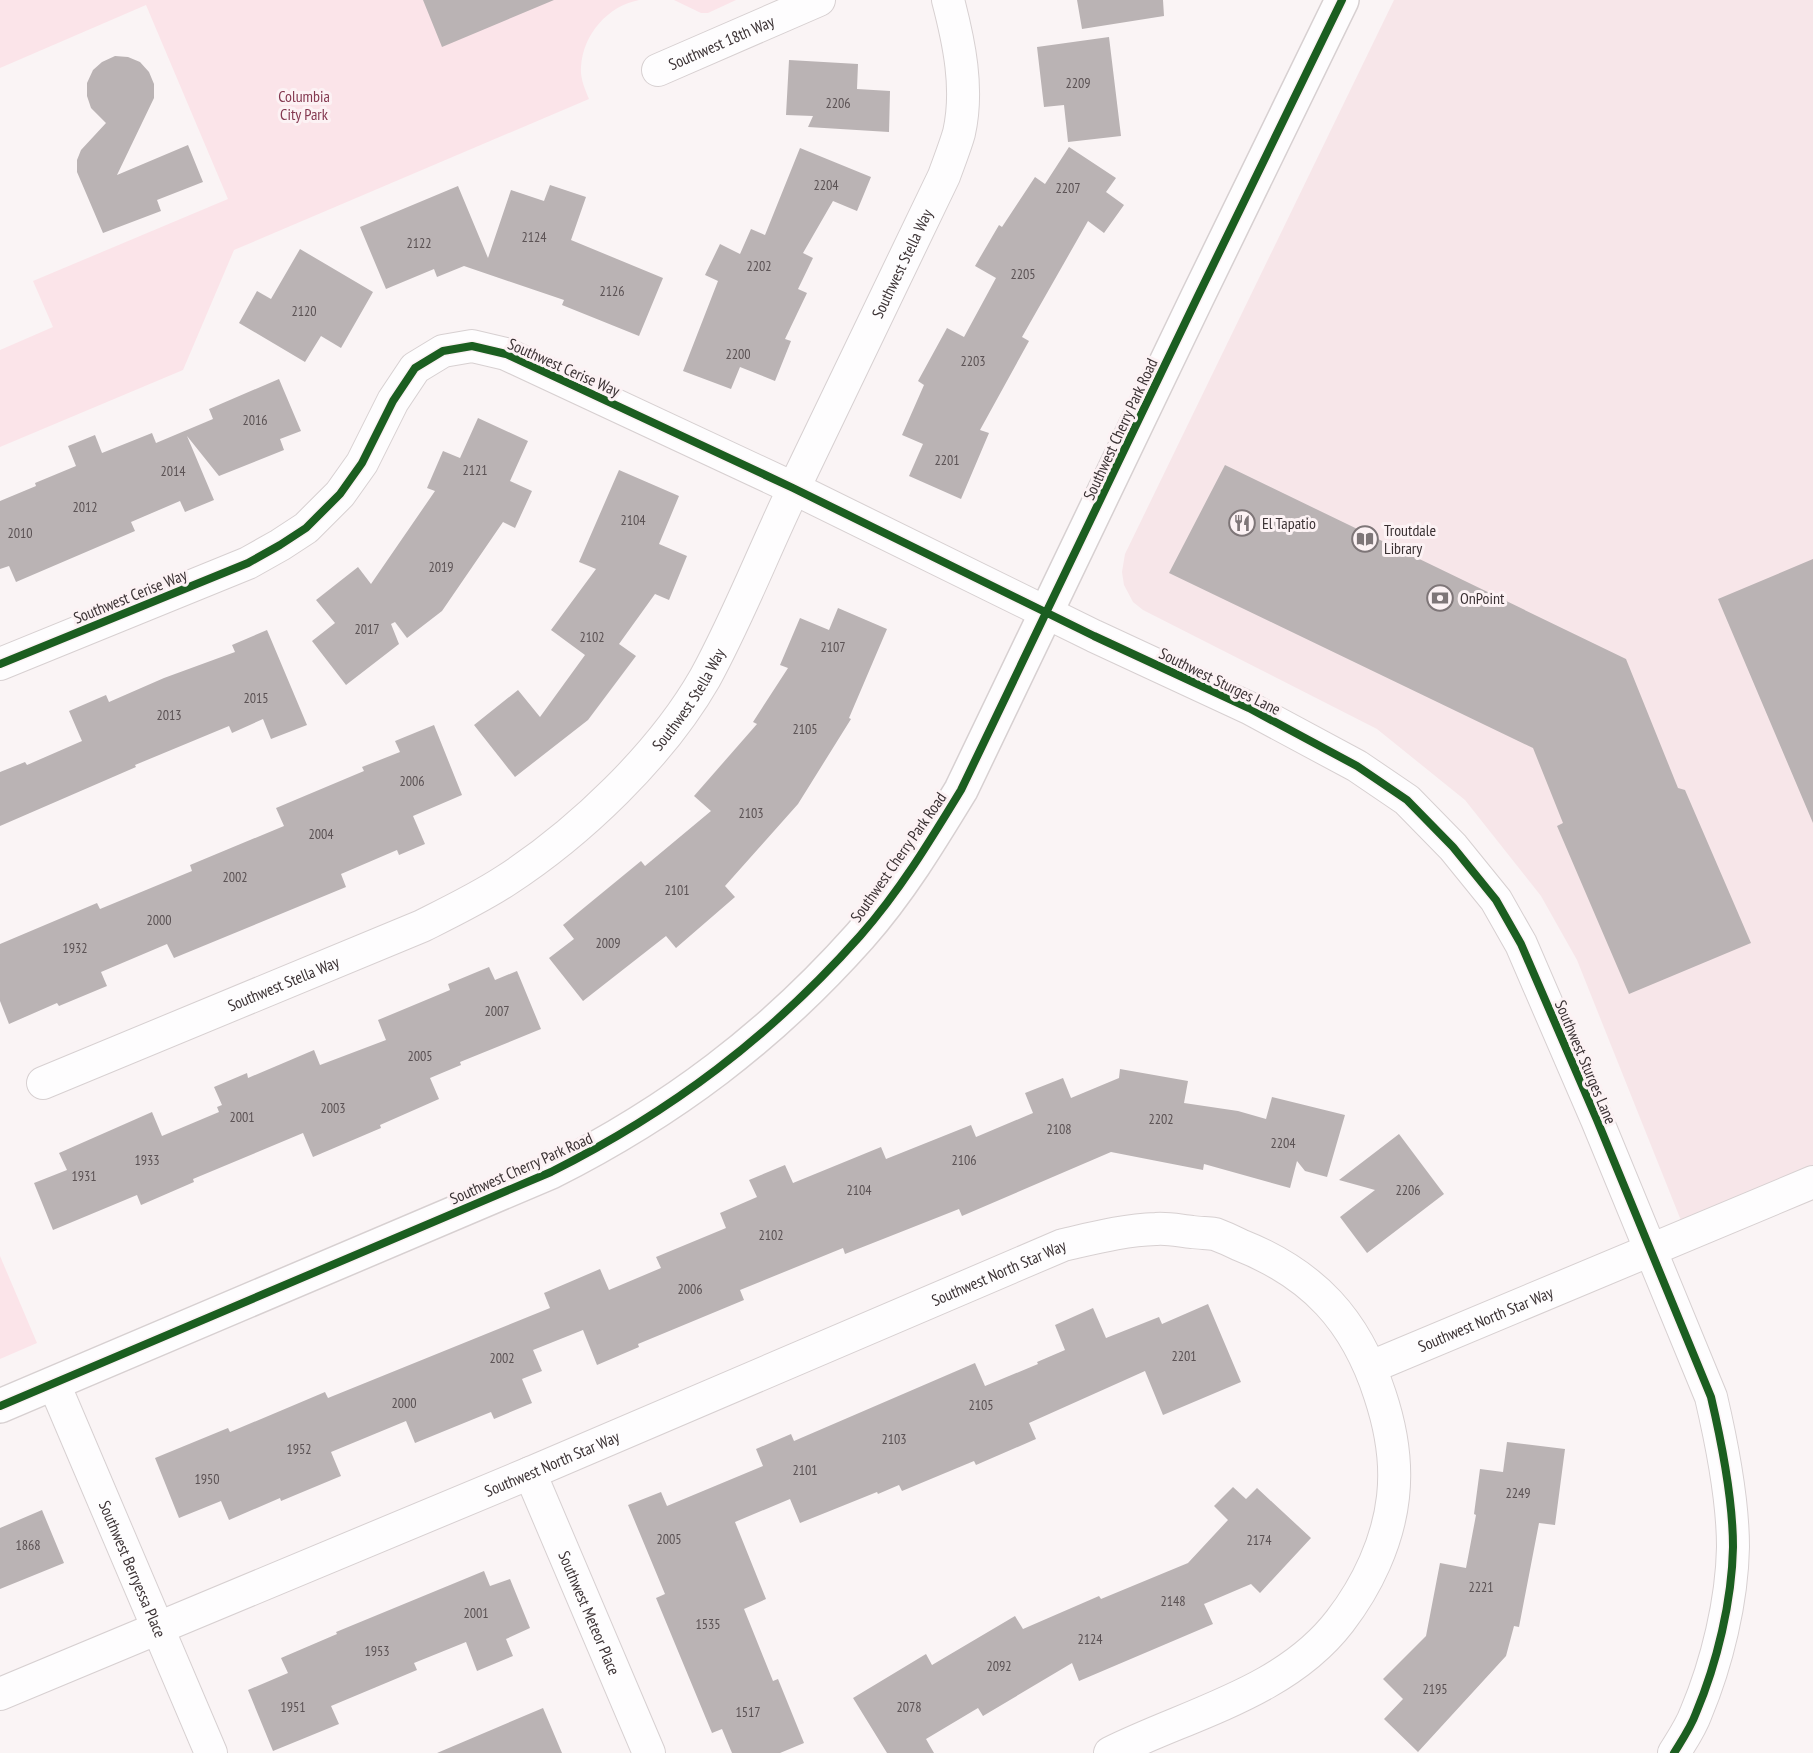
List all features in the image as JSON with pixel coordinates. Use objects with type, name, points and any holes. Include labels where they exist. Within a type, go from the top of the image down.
[{"type":"main road","name":"Southwest Cherry Park Road","points":[[0,1406],[551,1172],[606,1144],[706,1079],[783,1016],[861,935],[931,840],[961,790],[1342,0]]},
{"type":"street","name":"Southwest 18th Way","points":[[658,70],[819,0]]},
{"type":"street","name":"Southwest Stella Way","points":[[43,1083],[422,926],[506,880],[567,834],[624,782],[673,725],[704,679],[736,616],[793,489],[944,177],[959,132],[963,98],[960,50],[948,0]]},
{"type":"street","name":"Southwest Cerise Way","points":[[0,664],[248,562],[306,528],[340,495],[362,463],[393,401],[415,368],[443,351],[472,346],[506,354],[793,489],[1047,613]]},
{"type":"street","name":"Southwest Sturges Lane","points":[[1047,613],[1249,708],[1357,766],[1407,800],[1453,847],[1496,900],[1521,944],[1597,1120],[1711,1397],[1719,1433],[1728,1488],[1733,1547],[1728,1593],[1716,1655],[1696,1714],[1674,1753]]},
{"type":"street","name":"Southwest North Star Way","points":[[0,1694],[530,1473],[1063,1245],[1110,1234],[1159,1228],[1215,1234],[1257,1251],[1299,1276],[1350,1328],[1371,1367],[1813,1182]]},
{"type":"street","points":[[1110,1753],[1277,1677],[1304,1658],[1339,1622],[1370,1574],[1383,1540],[1393,1499],[1395,1465],[1388,1419],[1371,1367]]},
{"type":"street","name":"Southwest Berryessa Place","points":[[54,1383],[212,1753]]},
{"type":"street","name":"Southwest Meteor Place","points":[[530,1473],[649,1753]]},
{"type":"shaded area","points":[[1394,0],[1813,0],[1813,1174],[1684,1228],[1577,960],[1541,896],[1465,800],[1377,729],[1143,610],[1133,602],[1124,585],[1122,572],[1125,554]]},
{"type":"green space","name":"Columbia City Park","points":[[0,0],[639,0],[617,8],[599,23],[592,33],[583,55],[581,71],[589,99],[234,250],[183,370],[0,447],[0,350],[53,327],[33,281],[228,199],[146,5],[0,68]]},
{"type":"green space","points":[[674,0],[736,0],[708,13],[701,13]]},
{"type":"green space","points":[[0,1256],[37,1343],[0,1359]]},
{"type":"building","points":[[423,0],[554,0],[442,47]]},
{"type":"building","points":[[1077,0],[1163,0],[1164,16],[1082,29]]},
{"type":"building","points":[[1109,37],[1121,136],[1068,142],[1064,105],[1044,107],[1037,47]]},
{"type":"building","points":[[115,56],[128,57],[140,62],[149,72],[154,84],[154,98],[117,175],[188,145],[203,182],[157,200],[161,211],[103,233],[77,172],[77,160],[81,150],[106,123],[91,108],[87,96],[87,83],[93,70],[102,62]]},
{"type":"building","points":[[789,60],[858,64],[857,89],[890,91],[889,132],[808,127],[813,116],[786,115]]},
{"type":"building","points":[[1069,147],[1116,178],[1106,192],[1124,205],[1104,233],[1088,221],[1022,337],[1029,341],[980,430],[989,433],[961,499],[909,476],[923,444],[902,435],[924,385],[918,381],[947,328],[964,337],[996,278],[975,266],[999,225],[1002,227],[1035,177],[1045,184]]},
{"type":"building","points":[[800,148],[871,177],[857,211],[833,201],[803,253],[813,258],[798,289],[807,293],[785,339],[791,341],[775,381],[740,367],[731,389],[683,371],[718,281],[705,275],[720,244],[740,254],[751,229],[765,235]]},
{"type":"building","points":[[550,185],[586,197],[571,240],[663,278],[639,336],[562,305],[564,300],[464,266],[437,277],[434,269],[386,289],[360,227],[458,186],[488,258],[511,190],[544,201]]},
{"type":"building","points":[[300,249],[373,292],[341,348],[321,336],[305,362],[239,323],[257,291],[271,299]]},
{"type":"building","points":[[279,379],[301,431],[280,439],[284,450],[219,476],[187,436],[214,500],[185,512],[180,501],[131,522],[135,531],[16,582],[9,566],[0,569],[0,501],[76,466],[68,446],[95,435],[102,453],[152,433],[156,443],[213,419],[209,409]]},
{"type":"building","points":[[478,418],[528,441],[510,481],[532,491],[515,528],[503,522],[442,611],[407,638],[395,622],[391,624],[399,644],[346,685],[312,641],[335,623],[316,600],[358,567],[371,584],[435,491],[427,488],[443,451],[460,458]]},
{"type":"building","points":[[1225,465],[1626,659],[1678,788],[1685,790],[1751,943],[1629,994],[1557,826],[1563,823],[1533,748],[1169,573]]},
{"type":"building","points":[[619,470],[679,496],[659,544],[687,556],[669,600],[655,594],[619,644],[636,656],[588,720],[515,777],[474,725],[518,690],[540,717],[585,655],[551,630],[596,569],[579,562]]},
{"type":"building","points":[[1813,559],[1813,823],[1718,599]]},
{"type":"building","points":[[838,608],[887,629],[849,718],[851,719],[798,804],[725,886],[735,897],[676,948],[666,936],[583,1001],[549,958],[574,939],[563,925],[641,861],[645,866],[711,811],[694,796],[757,724],[753,722],[788,668],[780,665],[800,618],[829,630]]},
{"type":"building","points":[[267,630],[307,725],[271,739],[263,719],[232,733],[229,726],[135,765],[136,767],[0,826],[0,772],[25,762],[27,765],[82,741],[69,711],[106,695],[109,702],[164,678],[235,652],[232,645]]},
{"type":"building","points":[[434,725],[462,795],[413,816],[425,844],[399,855],[397,850],[341,874],[346,887],[174,958],[167,944],[101,972],[107,986],[59,1006],[57,1003],[9,1024],[0,1001],[0,944],[97,903],[100,909],[192,871],[190,865],[284,826],[276,808],[364,771],[362,767],[400,752],[395,741]]},
{"type":"building","points":[[489,967],[495,980],[517,971],[541,1029],[460,1062],[461,1065],[430,1078],[439,1099],[380,1125],[381,1128],[313,1157],[303,1133],[193,1179],[194,1182],[141,1205],[137,1195],[53,1230],[34,1183],[67,1170],[59,1153],[152,1112],[162,1136],[219,1112],[217,1107],[222,1105],[214,1087],[247,1073],[248,1078],[314,1050],[320,1065],[386,1040],[378,1020],[450,990],[448,984]]},
{"type":"building","points":[[1120,1069],[1188,1081],[1184,1103],[1238,1111],[1266,1119],[1272,1097],[1345,1115],[1327,1177],[1305,1171],[1297,1161],[1290,1188],[1204,1164],[1203,1170],[1111,1152],[962,1216],[959,1209],[845,1254],[843,1248],[740,1290],[744,1300],[638,1344],[639,1347],[597,1365],[583,1330],[533,1350],[542,1371],[522,1379],[532,1403],[494,1419],[491,1412],[415,1443],[406,1421],[331,1452],[341,1476],[281,1501],[280,1498],[229,1520],[221,1501],[179,1518],[155,1458],[228,1428],[230,1432],[325,1392],[328,1398],[550,1308],[544,1293],[600,1269],[609,1290],[661,1268],[656,1257],[726,1228],[720,1213],[757,1197],[749,1180],[785,1165],[793,1183],[881,1147],[886,1159],[971,1125],[976,1137],[1033,1113],[1025,1093],[1063,1078],[1071,1098],[1119,1078]]},
{"type":"building","points":[[1399,1134],[1444,1194],[1367,1253],[1340,1217],[1375,1190],[1339,1180]]},
{"type":"building","points":[[1208,1304],[1241,1382],[1163,1415],[1145,1371],[1029,1423],[1036,1439],[976,1465],[974,1461],[902,1491],[899,1485],[878,1494],[877,1492],[800,1523],[790,1499],[735,1522],[766,1599],[744,1609],[773,1681],[778,1679],[804,1743],[780,1753],[732,1753],[722,1729],[712,1733],[656,1598],[665,1594],[628,1505],[661,1492],[667,1506],[763,1466],[756,1449],[791,1434],[794,1441],[975,1363],[985,1386],[1038,1364],[1037,1362],[1065,1350],[1055,1325],[1093,1308],[1106,1338],[1159,1317],[1162,1324]]},
{"type":"building","points":[[1507,1442],[1565,1449],[1555,1525],[1539,1523],[1519,1627],[1514,1626],[1506,1656],[1418,1752],[1384,1719],[1403,1699],[1383,1679],[1426,1636],[1440,1563],[1466,1568],[1476,1515],[1474,1514],[1480,1469],[1503,1472]]},
{"type":"building","points":[[1233,1487],[1246,1499],[1257,1488],[1311,1538],[1260,1593],[1251,1584],[1204,1604],[1213,1624],[1079,1681],[1072,1663],[983,1716],[978,1708],[926,1739],[934,1753],[887,1753],[853,1698],[926,1654],[932,1665],[1015,1616],[1023,1629],[1099,1596],[1101,1599],[1188,1563],[1228,1520],[1214,1506]]},
{"type":"building","points":[[42,1510],[64,1563],[0,1589],[0,1528]]},
{"type":"building","points":[[484,1571],[490,1586],[510,1579],[530,1628],[506,1639],[513,1656],[477,1671],[466,1642],[414,1663],[417,1670],[331,1706],[339,1724],[273,1751],[248,1690],[288,1673],[281,1658],[337,1634],[336,1632]]},
{"type":"building","points":[[543,1708],[562,1753],[437,1753]]},
{"type":"cycle path","points":[[0,1406],[551,1172],[638,1124],[717,1069],[755,1039],[826,973],[888,902],[926,847],[961,790],[1342,0]]},
{"type":"cycle path","points":[[0,664],[248,563],[306,528],[340,494],[362,463],[393,401],[415,368],[443,351],[472,346],[506,354],[793,488],[1094,636],[1249,708],[1357,766],[1407,800],[1453,847],[1496,900],[1521,944],[1597,1120],[1711,1397],[1723,1452],[1733,1529],[1730,1589],[1711,1674],[1694,1718],[1674,1753]]},
{"type":"place","name":"El Tapatio","points":[[1242,523]]},
{"type":"place","name":"Troutdale Library","points":[[1365,539]]},
{"type":"place","name":"OnPoint","points":[[1440,598]]}]
